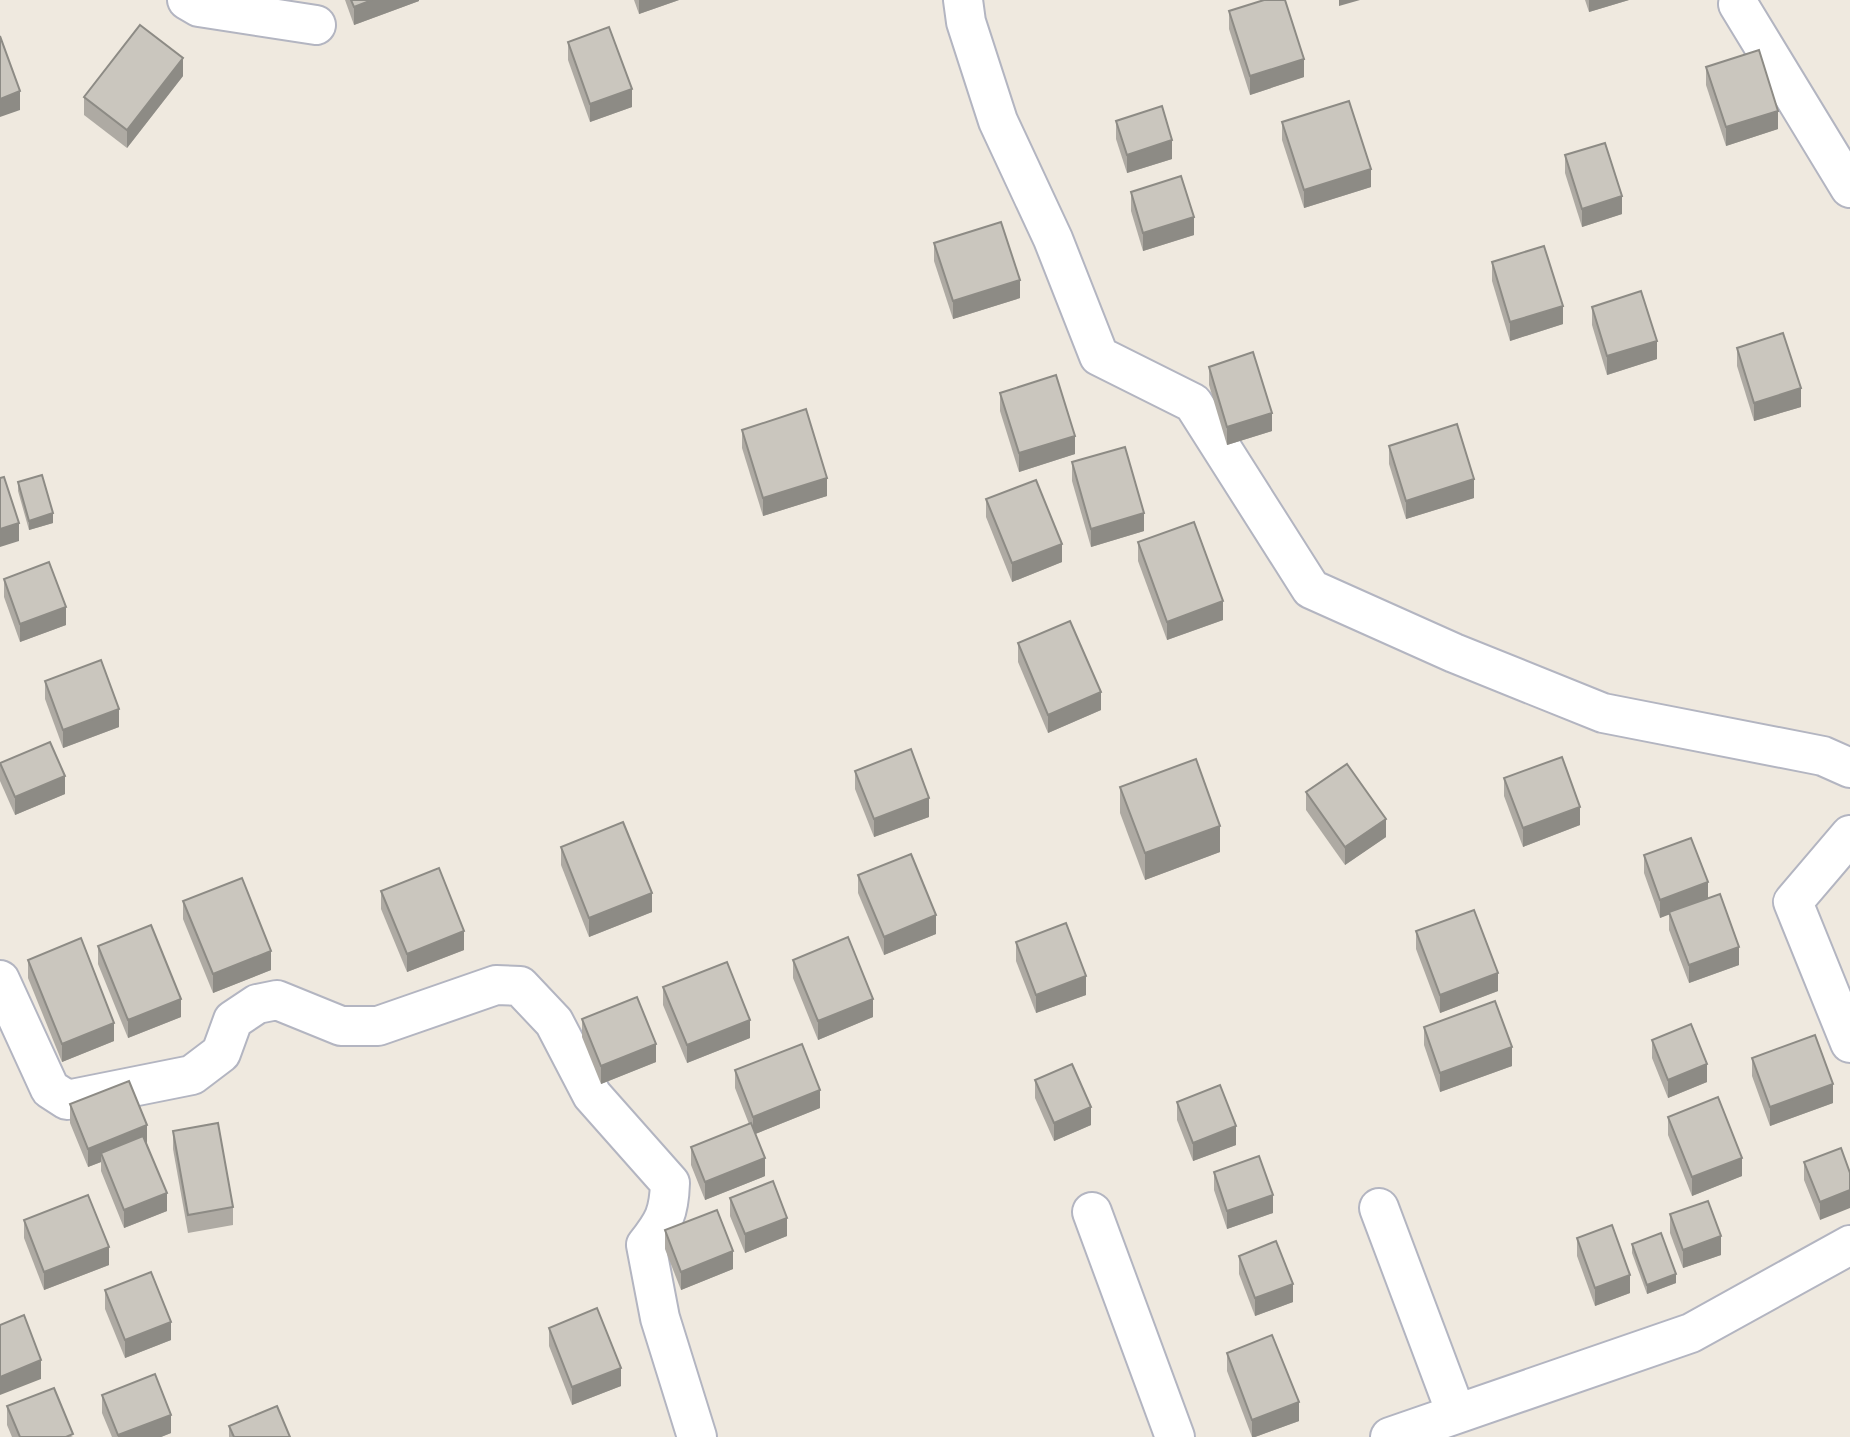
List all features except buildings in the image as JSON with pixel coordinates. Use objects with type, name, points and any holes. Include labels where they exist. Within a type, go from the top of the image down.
[{"type":"street","points":[[187,0],[199,7],[316,25]]},
{"type":"street","points":[[963,0],[966,22],[998,121],[1053,239],[1099,356],[1193,402],[1311,589],[1484,665],[1603,713],[1823,756],[1850,768]]},
{"type":"street","points":[[1738,4],[1850,188]]},
{"type":"street","points":[[1850,835],[1793,902],[1850,1043]]},
{"type":"street","points":[[0,980],[50,1090],[67,1100],[192,1075],[221,1053],[233,1020],[257,1004],[276,1000],[341,1026],[378,1026],[496,985],[520,986],[554,1022],[592,1096],[670,1183],[669,1206],[660,1228],[646,1245],[660,1318],[697,1437]]},
{"type":"street","points":[[1379,1208],[1456,1413]]},
{"type":"street","points":[[1092,1212],[1175,1437]]},
{"type":"street","points":[[1390,1437],[1691,1333],[1850,1245]]}]
